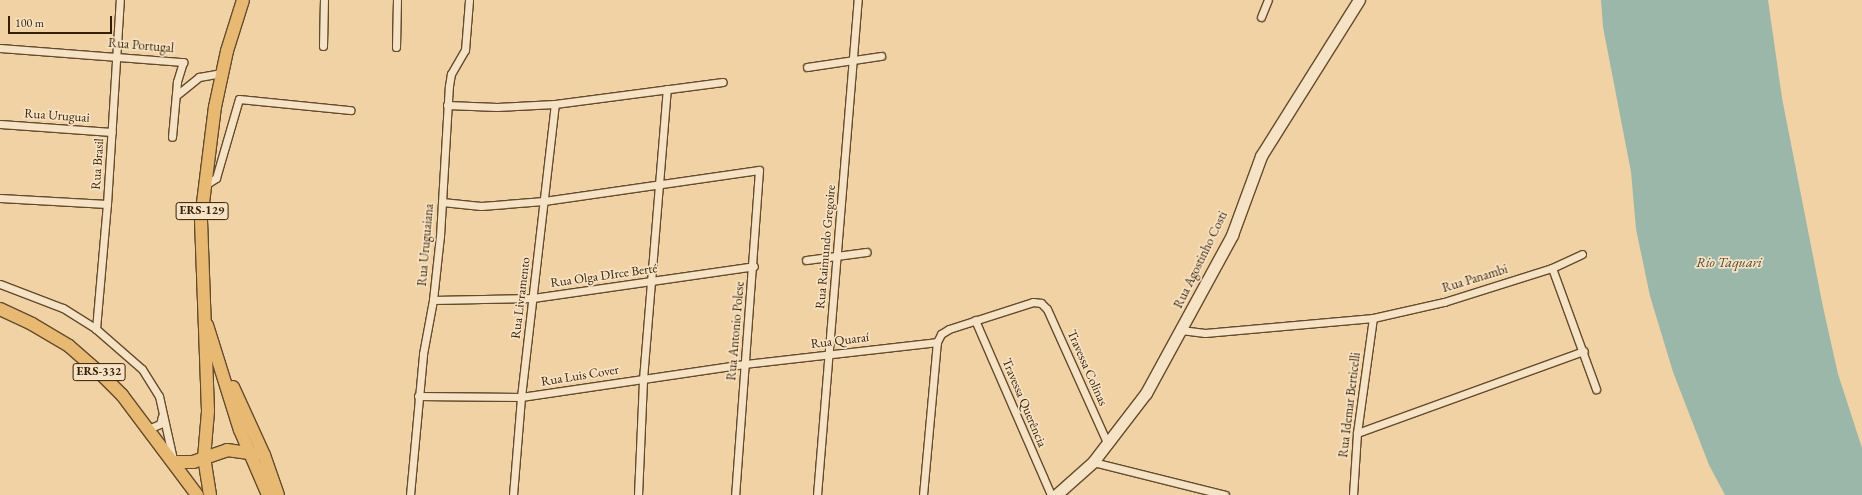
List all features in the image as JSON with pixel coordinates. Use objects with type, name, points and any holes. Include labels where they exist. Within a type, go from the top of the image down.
[{"type":"main road","name":"ERS-129","points":[[210,495],[204,458],[208,411],[203,315],[201,219],[204,185],[222,73],[243,0]]},
{"type":"main road","name":"ERS-332","points":[[0,309],[32,324],[69,346],[122,395],[174,462],[197,495]]},
{"type":"main road","name":"ERS-129","points":[[203,315],[221,364],[236,416],[268,495]]},
{"type":"main road","points":[[221,364],[264,455],[278,495]]},
{"type":"main road","points":[[174,462],[193,462],[227,450],[264,455]]},
{"type":"street","name":"Rua Brasil","points":[[96,329],[108,204],[120,0]]},
{"type":"street","points":[[323,46],[324,0]]},
{"type":"street","points":[[396,47],[397,0]]},
{"type":"street","name":"Rua Uruguaiana","points":[[410,495],[418,396],[423,354],[433,300],[442,202],[447,105],[451,74],[464,50],[469,0]]},
{"type":"street","name":"Rua Raimundo Gregoire","points":[[817,495],[828,355],[839,255],[852,59],[858,0]]},
{"type":"street","points":[[1261,17],[1268,0]]},
{"type":"street","name":"Rua Agostinho Costi","points":[[1056,495],[1093,462],[1108,445],[1146,393],[1232,234],[1261,156],[1359,0]]},
{"type":"street","name":"Rua Portugal","points":[[0,48],[117,55],[183,62],[177,82],[178,94]]},
{"type":"street","points":[[807,67],[852,59],[881,56]]},
{"type":"street","points":[[172,137],[178,94],[198,77],[222,73]]},
{"type":"street","points":[[447,105],[497,107],[555,104],[723,82]]},
{"type":"street","points":[[638,495],[643,379],[667,89]]},
{"type":"street","points":[[204,185],[216,178],[240,99],[350,110]]},
{"type":"street","name":"Rua Livramento","points":[[513,495],[521,397],[555,104]]},
{"type":"street","name":"Rua Uruguai","points":[[0,124],[112,132]]},
{"type":"street","name":"Rua Antonio Polese","points":[[660,186],[759,170],[754,266],[734,495]]},
{"type":"street","points":[[442,202],[481,206],[544,201],[660,186]]},
{"type":"street","points":[[0,198],[108,204]]},
{"type":"street","points":[[806,260],[866,252]]},
{"type":"street","name":"Rua Panambi","points":[[1181,330],[1205,333],[1373,318],[1444,302],[1552,268],[1582,254]]},
{"type":"street","name":"Rua Olga DIrce Berté","points":[[433,300],[533,298],[754,266]]},
{"type":"street","points":[[1552,268],[1584,351],[1596,389]]},
{"type":"street","points":[[0,284],[63,308],[96,329],[142,369],[159,396],[174,462]]},
{"type":"street","name":"Travessa Colinas","points":[[975,320],[1033,302],[1041,303],[1047,309],[1108,445]]},
{"type":"street","name":"Rua Idemar Berticelli","points":[[1353,495],[1357,433],[1373,318]]},
{"type":"street","points":[[922,495],[937,342],[942,334],[949,329],[975,320]]},
{"type":"street","name":"Travessa Querência","points":[[975,320],[1051,495]]},
{"type":"street","name":"Rua Quaraí","points":[[745,364],[937,342]]},
{"type":"street","points":[[1357,433],[1584,351]]},
{"type":"street","name":"Rua Luis Cover","points":[[418,396],[521,397],[745,364]]},
{"type":"street","points":[[148,429],[160,424],[162,414]]},
{"type":"street","points":[[1093,462],[1225,495]]},
{"type":"water","name":"Rio Taquari","points":[[1601,0],[1768,0],[1782,98],[1823,307],[1838,374],[1862,448],[1862,495],[1725,495],[1709,465],[1673,372],[1650,296],[1636,229],[1631,172],[1603,27]]}]
